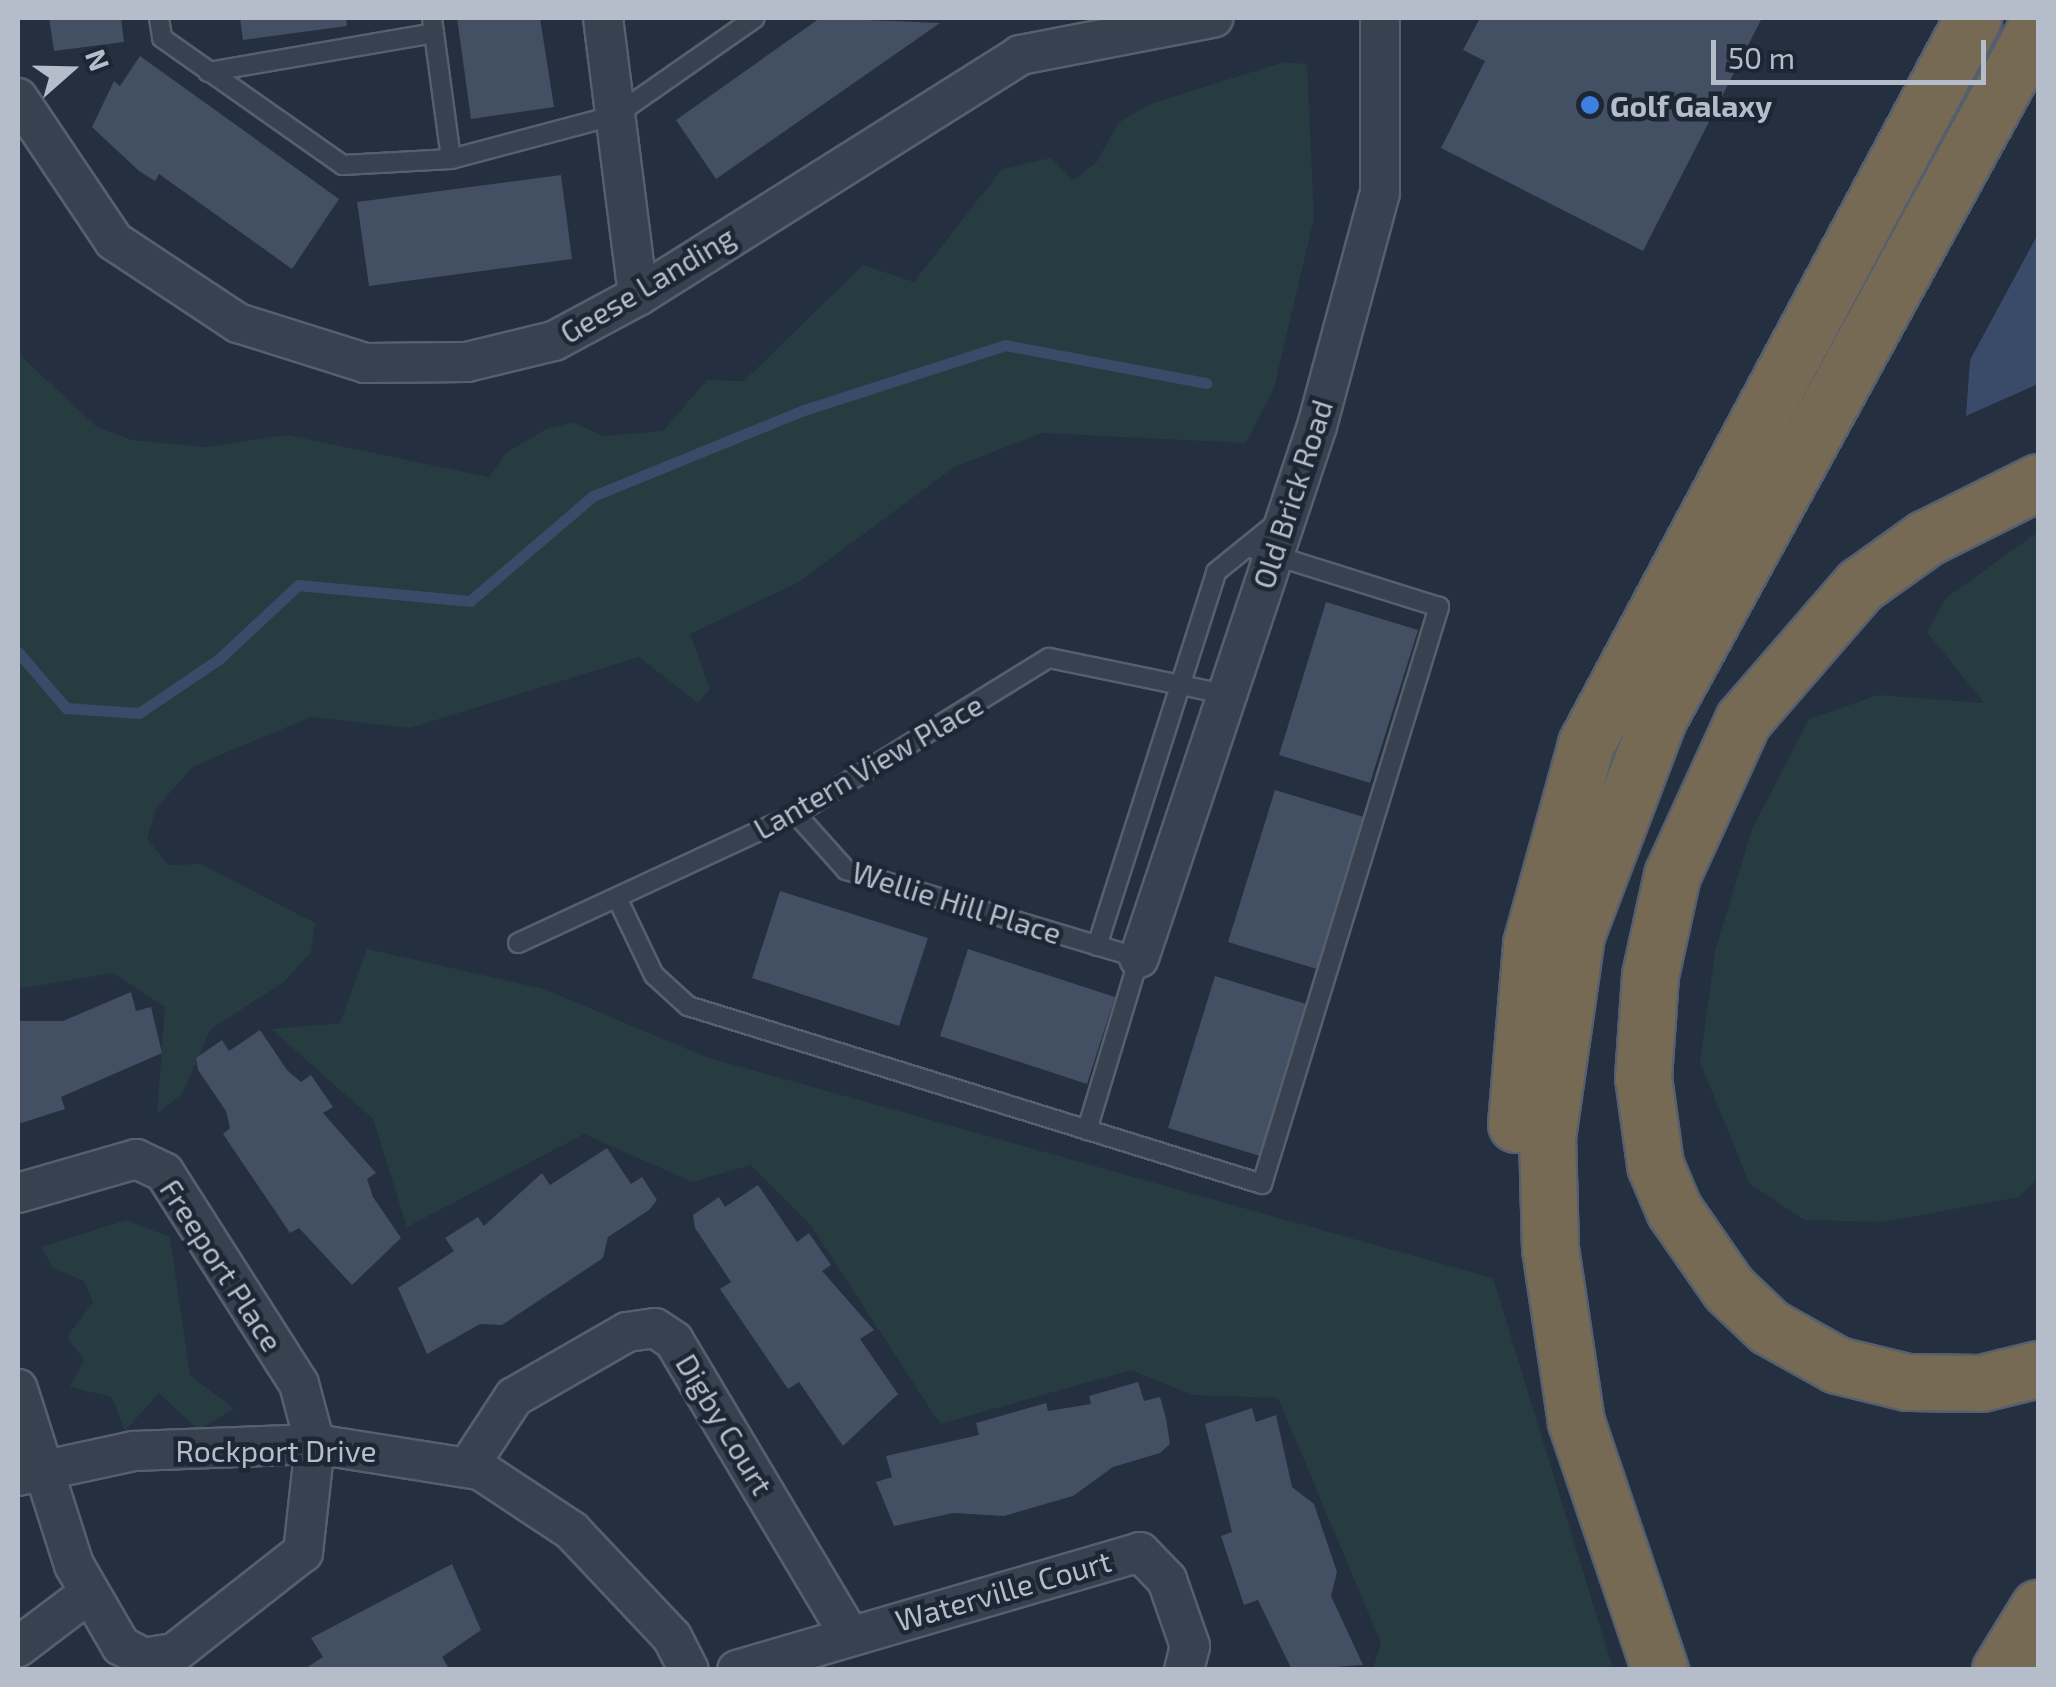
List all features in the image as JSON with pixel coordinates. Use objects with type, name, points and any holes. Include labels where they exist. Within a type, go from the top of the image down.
[{"type":"highway","points":[[1660,1670],[1576,1422],[1526,1248],[1516,1131],[1519,1025],[1555,837],[1616,680],[1973,18]]},
{"type":"highway","points":[[1576,1422],[1550,1249],[1548,1137],[1562,1003],[1595,868],[1659,717],[2038,24]]},
{"type":"highway","points":[[2038,482],[1926,538],[1860,585],[1743,720],[1672,875],[1650,975],[1644,1077],[1655,1165],[1674,1210],[1729,1288],[1769,1326],[1837,1364],[1908,1382],[1981,1383],[2038,1369]]},
{"type":"highway","points":[[2000,1670],[2038,1608]]},
{"type":"street","points":[[603,18],[638,296]]},
{"type":"street","name":"Geese Landing","points":[[18,98],[114,240],[238,324],[364,362],[467,362],[554,341],[638,296],[1020,55],[1213,18]]},
{"type":"street","name":"Old Brick Road","points":[[1139,958],[1226,694],[1260,550],[1287,514],[1380,194],[1380,18]]},
{"type":"street","name":"Freeport Place","points":[[18,1193],[136,1158],[164,1172],[299,1384],[316,1444]]},
{"type":"street","name":"Digby Court","points":[[468,1467],[514,1397],[627,1332],[655,1328],[674,1340],[848,1635]]},
{"type":"street","points":[[18,1388],[32,1472],[88,1594],[121,1646],[144,1658],[174,1652],[302,1552],[316,1444]]},
{"type":"street","name":"Rockport Drive","points":[[32,1472],[134,1451],[316,1444],[468,1467],[518,1488],[572,1531],[672,1637],[689,1670]]},
{"type":"street","name":"Waterville Court","points":[[737,1670],[1140,1552],[1167,1580],[1190,1646],[1184,1670]]},
{"type":"street","points":[[18,1646],[88,1594]]},
{"type":"lane","points":[[159,18],[162,38],[344,165],[451,160],[616,116],[754,18]]},
{"type":"lane","points":[[208,72],[433,25],[451,160]]},
{"type":"lane","points":[[618,900],[654,975],[688,1006],[1262,1184],[1438,607],[1260,550],[1216,572],[1175,682],[1097,946]]},
{"type":"lane","name":"Lantern View Place","points":[[518,943],[618,900],[796,814],[1049,658],[1226,694]]},
{"type":"lane","name":"Wellie Hill Place","points":[[796,814],[846,870],[1139,958]]},
{"type":"lane","points":[[1087,1130],[1139,958]]},
{"type":"green space","points":[[1284,62],[1307,64],[1314,218],[1274,388],[1246,443],[1042,433],[954,467],[799,582],[690,634],[710,689],[698,703],[639,657],[410,728],[311,717],[194,766],[156,808],[147,839],[169,865],[201,864],[315,923],[311,952],[284,982],[211,1029],[182,1094],[157,1113],[165,1007],[113,973],[18,989],[18,353],[97,427],[132,440],[204,447],[287,435],[489,477],[506,453],[546,429],[573,422],[603,436],[663,431],[707,380],[744,381],[863,265],[914,282],[1002,169],[1051,158],[1073,180],[1096,163],[1118,123],[1150,104]]},
{"type":"green space","points":[[2038,532],[2038,1178],[2019,1197],[1883,1222],[1804,1220],[1749,1183],[1700,1062],[1715,952],[1752,829],[1809,719],[1878,695],[1984,703],[1927,632],[1946,598]]},
{"type":"green space","points":[[367,949],[544,989],[706,1057],[1493,1278],[1613,1669],[1373,1669],[1381,1643],[1278,1398],[1192,1395],[1131,1370],[940,1424],[810,1224],[751,1165],[692,1182],[584,1134],[407,1227],[373,1119],[271,1029],[340,1023]]},
{"type":"green space","points":[[126,1220],[170,1237],[190,1375],[234,1409],[198,1430],[159,1393],[125,1431],[112,1397],[70,1387],[84,1360],[67,1337],[93,1302],[84,1281],[53,1268],[41,1247]]},
{"type":"water","points":[[2038,234],[2038,384],[1966,416],[1970,360]]},
{"type":"building","points":[[49,18],[121,18],[124,42],[54,51]]},
{"type":"building","points":[[240,18],[346,18],[347,26],[243,40]]},
{"type":"building","points":[[457,18],[540,18],[554,107],[471,119]]},
{"type":"building","points":[[820,18],[940,23],[716,179],[676,120]]},
{"type":"building","name":"Golf Galaxy","points":[[1480,18],[1762,18],[1643,251],[1441,148],[1485,61],[1463,50]]},
{"type":"building","points":[[140,56],[339,199],[292,269],[159,174],[155,181],[139,171],[92,127],[114,81],[120,86]]},
{"type":"building","points":[[561,175],[572,259],[369,286],[357,202]]},
{"type":"building","points":[[1326,602],[1418,630],[1370,783],[1279,755]]},
{"type":"building","points":[[1275,790],[1367,818],[1320,970],[1228,942]]},
{"type":"building","points":[[780,891],[928,938],[899,1026],[752,978]]},
{"type":"building","points":[[968,949],[1115,997],[1087,1084],[940,1036]]},
{"type":"building","points":[[1215,976],[1306,1004],[1260,1156],[1168,1128]]},
{"type":"building","points":[[131,992],[136,1011],[151,1007],[162,1053],[61,1097],[65,1109],[18,1124],[18,1021],[63,1021]]},
{"type":"building","points":[[260,1030],[287,1070],[301,1082],[311,1075],[333,1107],[323,1113],[376,1173],[367,1179],[373,1197],[401,1238],[352,1285],[299,1228],[290,1233],[223,1134],[230,1128],[226,1111],[198,1070],[196,1058],[222,1040],[229,1051]]},
{"type":"building","points":[[607,1148],[631,1184],[642,1177],[657,1200],[649,1210],[608,1237],[603,1258],[502,1325],[480,1324],[427,1354],[398,1288],[454,1251],[445,1238],[478,1217],[484,1226],[542,1173],[550,1185]]},
{"type":"building","points":[[758,1185],[797,1242],[809,1233],[831,1265],[822,1271],[874,1330],[860,1339],[898,1394],[843,1446],[799,1382],[788,1389],[720,1289],[731,1282],[695,1228],[693,1215],[719,1197],[725,1207]]},
{"type":"building","points":[[1138,1382],[1144,1401],[1160,1397],[1170,1444],[1160,1453],[1113,1467],[1073,1496],[1004,1516],[953,1513],[894,1526],[876,1482],[892,1477],[886,1456],[979,1435],[976,1423],[1046,1403],[1048,1411],[1091,1404],[1089,1396]]},
{"type":"building","points":[[1252,1408],[1256,1422],[1276,1415],[1292,1487],[1314,1504],[1337,1572],[1331,1596],[1363,1665],[1292,1670],[1258,1600],[1244,1605],[1221,1536],[1232,1532],[1205,1424]]},
{"type":"building","points":[[452,1564],[481,1630],[442,1657],[450,1670],[303,1670],[323,1657],[311,1638]]},
{"type":"waterway","points":[[18,652],[66,708],[139,713],[219,659],[298,585],[470,601],[593,496],[801,411],[1005,345],[1206,383]]},
{"type":"place","name":"Golf Galaxy","points":[[1590,105]]}]
